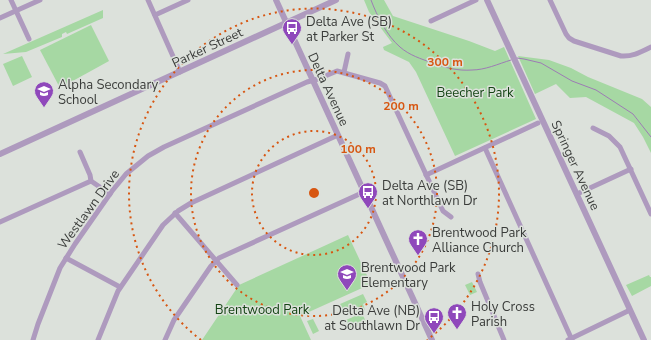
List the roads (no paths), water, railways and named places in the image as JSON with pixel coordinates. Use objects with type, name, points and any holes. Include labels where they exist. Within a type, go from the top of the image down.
[{"type":"street","points":[[11,0],[29,39]]},
{"type":"street","points":[[0,18],[40,0]]},
{"type":"street","points":[[148,0],[180,72]]},
{"type":"street","points":[[155,16],[188,0]]},
{"type":"street","name":"Delta Avenue","points":[[276,0],[432,340]]},
{"type":"street","name":"Parker Street","points":[[0,154],[336,0]]},
{"type":"street","points":[[431,21],[476,0]]},
{"type":"street","name":"Springer Avenue","points":[[487,0],[644,340]]},
{"type":"street","points":[[550,0],[566,34],[574,41],[627,57],[636,55],[651,47]]},
{"type":"street","points":[[348,54],[344,72],[380,83],[385,86],[443,211],[450,217]]},
{"type":"street","name":"Westlawn Drive","points":[[33,340],[54,283],[66,258],[110,194],[132,168],[156,151],[307,82],[337,70],[344,72]]},
{"type":"street","points":[[426,175],[538,123]]},
{"type":"street","points":[[593,128],[609,136],[620,147],[651,214]]},
{"type":"street","points":[[98,340],[120,287],[161,228],[175,213],[191,203],[338,135]]},
{"type":"street","points":[[485,148],[570,339],[630,310]]},
{"type":"street","points":[[80,152],[91,181],[110,194]]},
{"type":"street","points":[[577,194],[630,169]]},
{"type":"street","points":[[0,222],[91,181]]},
{"type":"street","points":[[165,340],[174,320],[219,258],[364,192]]},
{"type":"street","points":[[175,213],[237,285]]},
{"type":"street","points":[[66,258],[120,287]]},
{"type":"street","points":[[478,274],[504,340]]},
{"type":"waterway","points":[[371,0],[379,19],[387,32],[404,50],[415,56],[452,69],[462,70],[482,69],[511,60]]},
{"type":"waterway","points":[[517,58],[541,63],[572,81],[596,90],[633,114],[651,137]]},
{"type":"place","name":"Delta Ave (SB) at Parker St","points":[[292,45]]},
{"type":"place","name":"Alpha Secondary School","points":[[44,108]]},
{"type":"place","name":"Delta Ave (SB) at Northlawn Dr","points":[[368,209]]},
{"type":"place","name":"Brentwood Park Alliance Church","points":[[418,256]]},
{"type":"place","name":"Brentwood Park Elementary","points":[[347,291]]},
{"type":"place","name":"Holy Cross Parish","points":[[457,330]]},
{"type":"place","name":"Delta Ave (NB) at Southlawn Dr","points":[[434,334]]},
{"type":"park label","name":"Beecher Park","points":[[475,92]]},
{"type":"park label","name":"Brentwood Park","points":[[262,309]]}]
